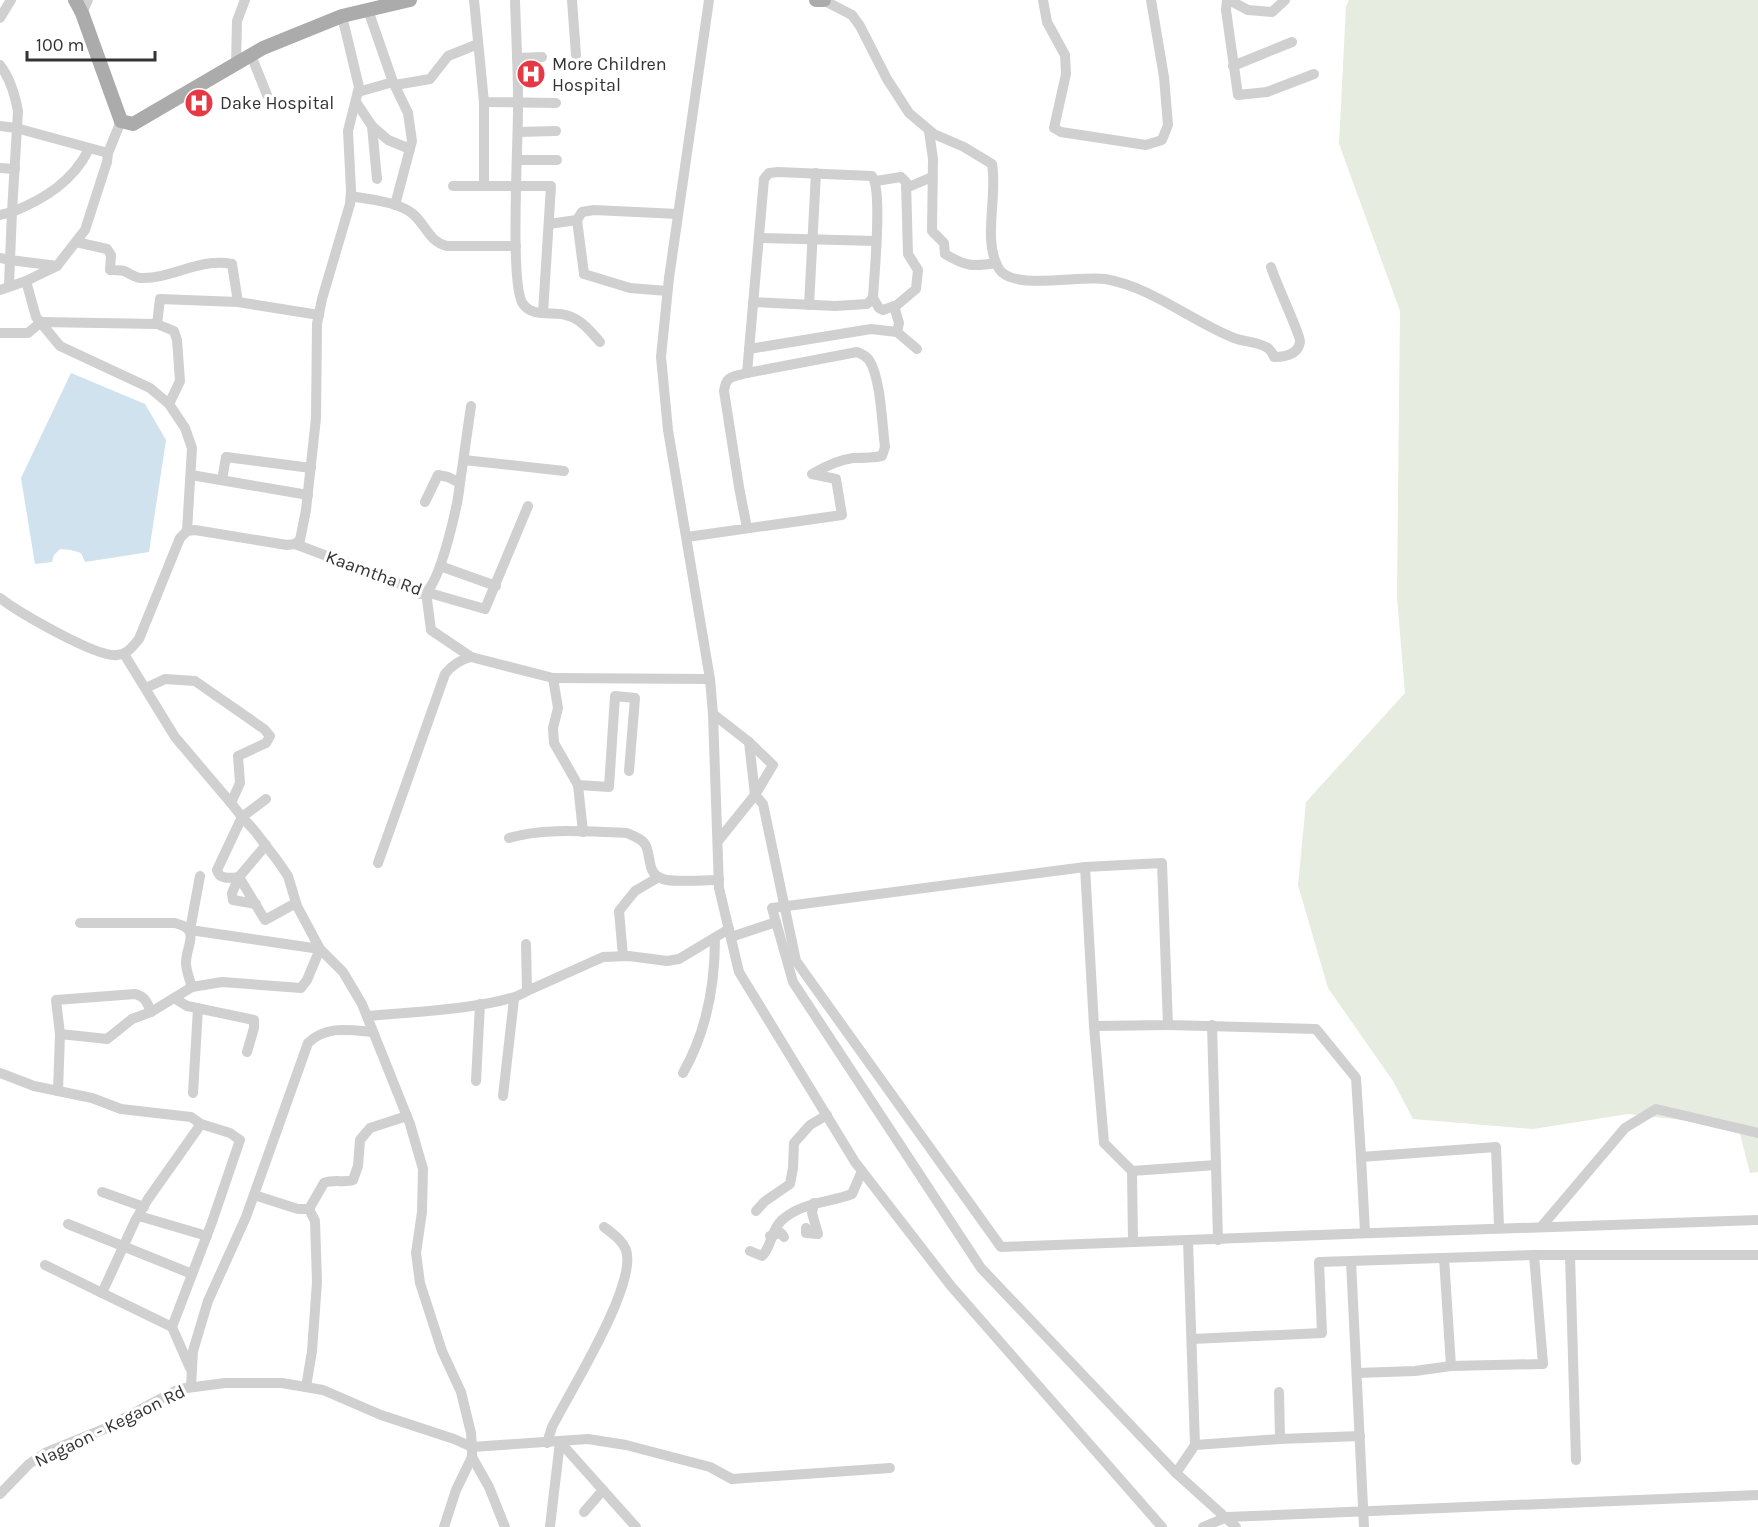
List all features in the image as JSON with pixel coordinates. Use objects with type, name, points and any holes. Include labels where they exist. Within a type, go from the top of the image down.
[{"type":"main road","points":[[75,0],[85,7],[121,121],[133,124],[263,48],[342,16],[410,0]]},
{"type":"main road","points":[[816,0],[824,0]]},
{"type":"street","points":[[0,18],[11,0]]},
{"type":"street","points":[[236,64],[237,21],[245,0]]},
{"type":"street","points":[[474,0],[484,102],[484,186]]},
{"type":"street","points":[[515,0],[519,101],[516,246],[519,297],[521,302],[533,312],[570,316],[600,342]]},
{"type":"street","points":[[572,0],[576,55]]},
{"type":"street","points":[[709,0],[667,291],[661,357],[668,430],[710,679],[719,880],[739,972],[862,1171],[951,1286],[1162,1527]]},
{"type":"street","points":[[824,0],[852,15],[887,79],[909,113],[930,131],[964,147],[992,164],[994,176],[992,248],[996,263],[1003,274],[1017,280],[1104,279],[1131,287],[1176,307],[1234,338],[1268,348],[1274,357],[1287,357],[1297,350],[1300,336],[1279,291],[1271,267]]},
{"type":"street","points":[[1043,0],[1047,22],[1065,55],[1066,74],[1054,128],[1061,132],[1146,145],[1162,140],[1168,125],[1163,68],[1151,0]]},
{"type":"street","points":[[1285,0],[1272,12],[1248,10],[1228,0],[1226,10],[1238,95],[1267,92],[1314,74]]},
{"type":"street","points":[[368,10],[394,84],[408,113],[412,141],[395,205]]},
{"type":"street","points":[[295,544],[300,540],[308,495],[316,418],[317,324],[345,226],[351,196],[348,131],[357,97],[357,74],[342,16]]},
{"type":"street","points":[[1233,66],[1292,42]]},
{"type":"street","points":[[357,97],[394,84],[430,79],[448,56],[478,44]]},
{"type":"street","points":[[250,55],[267,95]]},
{"type":"street","points":[[517,58],[542,57]]},
{"type":"street","points":[[0,66],[5,72],[15,97],[18,111],[12,212],[5,259],[5,288],[57,266],[85,230],[108,153],[121,121]]},
{"type":"street","points":[[357,97],[372,126],[388,140],[410,149]]},
{"type":"street","points":[[484,102],[556,103]]},
{"type":"street","points":[[0,126],[16,128],[108,153]]},
{"type":"street","points":[[372,126],[377,179]]},
{"type":"street","points":[[518,132],[556,131]]},
{"type":"street","points":[[930,131],[933,159],[932,231],[944,243],[945,254],[962,264],[976,267],[996,263]]},
{"type":"street","points":[[0,215],[32,204],[71,177],[89,149]]},
{"type":"street","points":[[517,160],[557,160]]},
{"type":"street","points":[[0,168],[15,169]]},
{"type":"street","points":[[747,373],[764,179],[769,173],[778,172],[872,176],[876,181],[873,298],[883,310],[894,306],[916,289],[918,270],[908,254],[906,182],[901,177],[876,181]]},
{"type":"street","points":[[809,305],[816,173]]},
{"type":"street","points":[[906,188],[932,177]]},
{"type":"street","points":[[453,186],[551,186],[543,313]]},
{"type":"street","points":[[351,196],[395,205],[412,213],[438,244],[516,246]]},
{"type":"street","points":[[667,291],[630,288],[584,274],[577,220],[582,212],[594,210],[678,214]]},
{"type":"street","points":[[549,224],[577,220]]},
{"type":"street","points":[[759,238],[876,241]]},
{"type":"street","points":[[76,242],[107,249],[111,255],[110,270],[125,271],[139,278],[181,271],[201,263],[232,264],[238,302]]},
{"type":"street","points":[[5,259],[57,266]]},
{"type":"street","points":[[1,602],[99,653],[114,656],[124,654],[139,639],[180,538],[187,531],[192,448],[185,428],[169,404],[150,388],[60,346],[36,316],[26,281]]},
{"type":"street","points":[[753,302],[836,306],[867,304],[873,298]]},
{"type":"street","points":[[157,324],[160,299],[238,302],[319,315]]},
{"type":"street","points":[[894,306],[898,323],[897,332]]},
{"type":"street","points":[[0,333],[28,333],[41,322],[157,324],[174,331],[177,340],[180,381],[169,404]]},
{"type":"street","points":[[749,349],[870,329],[897,332],[917,349]]},
{"type":"street","points":[[687,537],[842,515],[836,479],[812,474],[834,463],[851,458],[871,459],[882,456],[885,447],[877,386],[870,362],[865,356],[857,352],[729,377],[725,382],[724,391],[747,528]]},
{"type":"street","points":[[471,406],[458,505],[440,566],[431,588],[426,592],[431,630],[471,657],[553,678],[710,679]]},
{"type":"street","points":[[222,480],[226,457],[311,468]]},
{"type":"street","points":[[464,459],[564,471]]},
{"type":"street","points":[[191,475],[308,495]]},
{"type":"street","points":[[425,502],[438,475],[460,483]]},
{"type":"street","name":"Kaamtha Rd","points":[[187,531],[195,530],[287,546],[295,544],[393,580],[420,594],[426,592],[485,609],[528,506]]},
{"type":"street","points":[[440,566],[496,586]]},
{"type":"street","points":[[124,654],[175,737],[266,845],[288,876],[296,903],[320,949],[343,972],[367,1016],[408,1116],[423,1169],[422,1212],[416,1253],[420,1283],[442,1352],[461,1392],[471,1434],[472,1452],[506,1527]]},
{"type":"street","points":[[378,863],[445,674],[462,659],[471,657]]},
{"type":"street","points":[[553,678],[558,708],[554,743],[578,785],[583,832]]},
{"type":"street","points":[[146,688],[165,680],[195,681],[264,729],[270,736],[266,743],[238,756],[240,783],[231,803]]},
{"type":"street","points":[[578,785],[609,787],[616,680]]},
{"type":"street","points":[[615,696],[635,698],[629,771]]},
{"type":"street","points":[[713,714],[749,742],[773,765],[755,795],[718,841]]},
{"type":"street","points":[[749,742],[755,795],[763,804],[796,961],[1001,1247],[1499,1227],[1758,1220]]},
{"type":"street","points":[[239,877],[227,879],[217,870],[242,817],[266,799]]},
{"type":"street","points":[[509,838],[533,833],[627,833],[636,836],[646,846],[649,865],[659,877],[667,880],[719,880]]},
{"type":"street","points":[[255,904],[233,900],[232,893],[239,877],[266,845]]},
{"type":"street","points":[[1168,1025],[1162,863],[1085,867],[772,908],[793,982],[981,1268],[1176,1473],[1236,1527]]},
{"type":"street","points":[[1085,867],[1094,1026],[1104,1143],[1132,1171],[1133,1242]]},
{"type":"street","points":[[192,987],[186,963],[200,876]]},
{"type":"street","points":[[239,877],[265,920],[296,903]]},
{"type":"street","points":[[622,956],[618,911],[635,891],[659,877]]},
{"type":"street","points":[[367,1016],[514,999],[603,957],[622,956],[667,961],[679,959],[715,938],[776,922]]},
{"type":"street","points":[[80,923],[175,923],[186,926],[190,930],[320,949]]},
{"type":"street","points":[[683,1073],[698,1043],[709,1004],[714,978],[715,938]]},
{"type":"street","points":[[525,944],[527,991]]},
{"type":"street","points":[[60,1034],[107,1039],[132,1019],[152,1012],[192,987],[222,982],[301,988],[307,980],[320,949]]},
{"type":"street","points":[[58,1091],[60,1034],[56,1000],[135,994],[141,995],[152,1012]]},
{"type":"street","points":[[174,998],[187,1006],[254,1020],[247,1052]]},
{"type":"street","points":[[503,1096],[514,999]]},
{"type":"street","points":[[476,1081],[480,1004]]},
{"type":"street","points":[[193,1093],[198,1008]]},
{"type":"street","points":[[1094,1026],[1212,1025],[1316,1029],[1356,1078],[1365,1232]]},
{"type":"street","points":[[1212,1025],[1218,1240]]},
{"type":"street","points":[[191,1387],[193,1351],[208,1301],[246,1217],[308,1043],[315,1036],[333,1030],[373,1032]]},
{"type":"street","points":[[0,1073],[34,1086],[92,1098],[121,1109],[191,1118],[201,1124],[230,1133],[240,1140],[172,1327]]},
{"type":"street","points":[[1542,1226],[1625,1128],[1656,1109],[1758,1133]]},
{"type":"street","points":[[756,1211],[764,1202],[790,1184],[794,1143],[810,1125],[827,1115]]},
{"type":"street","points":[[309,1209],[324,1183],[353,1180],[358,1166],[360,1140],[370,1128],[408,1116]]},
{"type":"street","points":[[102,1293],[141,1211],[201,1124]]},
{"type":"street","points":[[1361,1156],[1496,1147],[1499,1227]]},
{"type":"street","points":[[1132,1171],[1216,1165]]},
{"type":"street","points":[[750,1251],[762,1256],[768,1251],[770,1236],[782,1220],[814,1203],[852,1194],[862,1171]]},
{"type":"street","points":[[102,1192],[141,1211],[207,1236]]},
{"type":"street","points":[[254,1195],[298,1209],[309,1209]]},
{"type":"street","points":[[806,1228],[806,1233],[818,1234],[812,1213],[814,1203]]},
{"type":"street","points":[[306,1387],[317,1302],[316,1231],[315,1221],[309,1209]]},
{"type":"street","points":[[68,1224],[192,1274]]},
{"type":"street","points":[[547,1443],[557,1418],[619,1300],[627,1268],[626,1251],[620,1240],[604,1227]]},
{"type":"street","points":[[770,1236],[781,1233],[784,1237]]},
{"type":"street","points":[[1176,1473],[1195,1445],[1188,1241]]},
{"type":"street","points":[[1192,1339],[1322,1333],[1319,1262],[1534,1255],[1758,1255]]},
{"type":"street","points":[[1357,1373],[1414,1371],[1451,1366],[1543,1364],[1534,1255]]},
{"type":"street","points":[[1570,1255],[1576,1460]]},
{"type":"street","points":[[1444,1258],[1451,1366]]},
{"type":"street","points":[[1351,1261],[1364,1527]]},
{"type":"street","points":[[45,1265],[172,1327],[192,1372]]},
{"type":"street","name":"Nagaon - Kegaon Rd","points":[[0,1494],[8,1489],[29,1464],[45,1453],[104,1429],[179,1389],[225,1383],[271,1382],[323,1390],[381,1414],[454,1439],[472,1452]]},
{"type":"street","points":[[1280,1392],[1280,1439]]},
{"type":"street","points":[[1195,1445],[1360,1436]]},
{"type":"street","points":[[472,1452],[588,1439],[626,1445],[710,1467],[732,1479],[890,1468]]},
{"type":"street","points":[[560,1442],[636,1527]]},
{"type":"street","points":[[550,1526],[560,1442]]},
{"type":"street","points":[[444,1527],[472,1452]]},
{"type":"street","points":[[584,1512],[603,1490]]},
{"type":"street","points":[[1203,1527],[1227,1517],[1758,1496]]},
{"type":"shaded area","points":[[1349,0],[1758,0],[1758,1172],[1750,1173],[1738,1126],[1628,1114],[1533,1129],[1413,1119],[1393,1081],[1328,988],[1298,885],[1306,802],[1405,693],[1397,597],[1400,311],[1339,144],[1346,6]]},
{"type":"water","points":[[71,373],[145,404],[166,440],[149,552],[85,562],[81,553],[60,549],[54,555],[52,562],[35,564],[21,478]]},
{"type":"place","name":"More Children Hospital","points":[[531,74]]},
{"type":"place","name":"Dake Hospital","points":[[199,103]]}]
